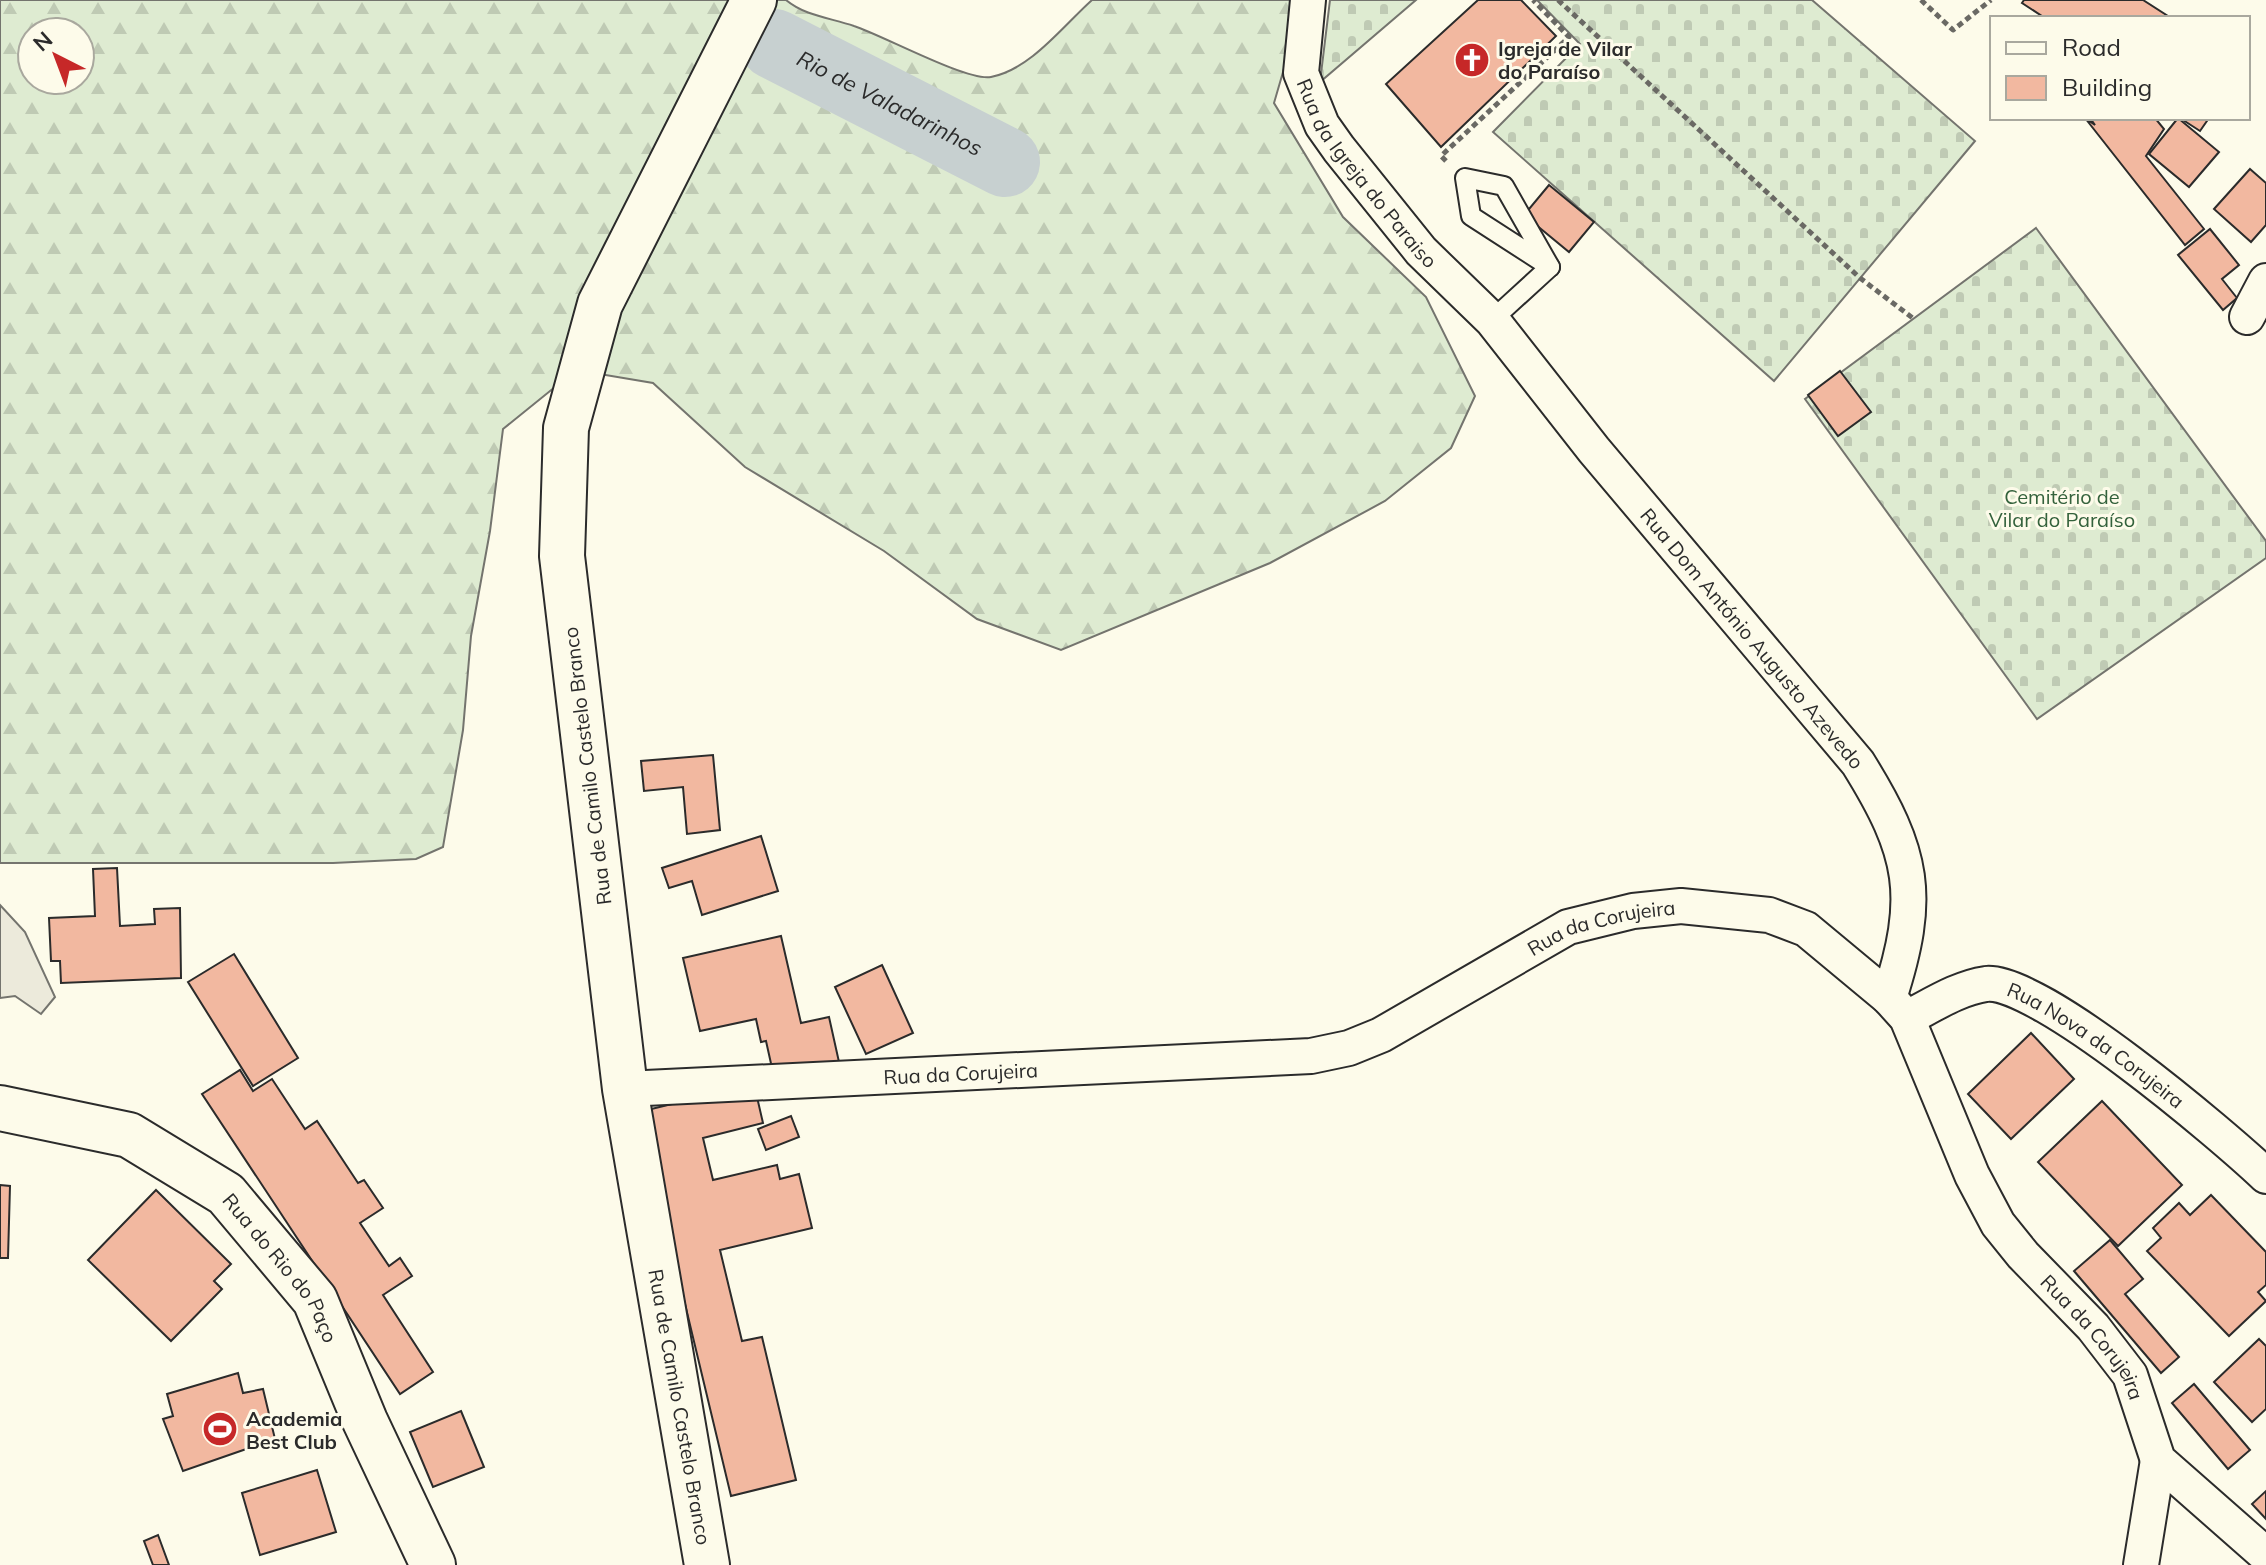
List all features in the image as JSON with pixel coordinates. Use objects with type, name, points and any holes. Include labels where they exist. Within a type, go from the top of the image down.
[{"type":"main road","name":"Rua de Camilo Castelo Branco","points":[[707,1565],[625,1089],[562,556],[566,428],[600,304],[754,0]]},
{"type":"main road","name":"Rua do Rio do Paço","points":[[0,1108],[129,1135],[226,1194],[315,1300],[365,1421],[433,1565]]},
{"type":"street","name":"Rua da Igreja do Paraiso","points":[[1308,0],[1301,73],[1322,125],[1421,251],[1492,320]]},
{"type":"street","points":[[2247,317],[2266,281]]},
{"type":"street","name":"Rua Dom António Augusto Azevedo","points":[[1492,320],[1594,450],[1858,763],[1884,805],[1907,865],[1907,941],[1898,1008]]},
{"type":"street","name":"Rua da Corujeira","points":[[625,1089],[1311,1056],[1349,1048],[1381,1035],[1568,927],[1633,911],[1681,906],[1769,915],[1806,929],[1898,1008],[1984,1200],[2023,1255],[2093,1327],[2130,1375],[2158,1460]]},
{"type":"street","name":"Rua Nova da Corujeira","points":[[1898,1008],[1987,984],[2013,988],[2082,1031],[2227,1139],[2266,1176]]},
{"type":"street","points":[[2158,1460],[2266,1555]]},
{"type":"street","points":[[2141,1565],[2158,1460]]},
{"type":"lane","points":[[1465,178],[1504,186],[1550,267],[1471,216],[1465,178]]},
{"type":"lane","points":[[1492,320],[1550,267]]},
{"type":"path","points":[[1465,178],[1441,156],[1569,37],[1533,0]]},
{"type":"path","points":[[1558,0],[1860,278],[1914,319]]},
{"type":"path","points":[[1921,0],[1953,30],[1991,0]]},
{"type":"green space","points":[[0,0],[786,0],[810,13],[867,31],[945,65],[980,77],[991,77],[1006,73],[1033,56],[1092,0],[1304,0],[1274,103],[1343,217],[1426,297],[1475,396],[1451,448],[1385,501],[1270,563],[1061,650],[977,619],[884,551],[745,467],[653,383],[576,370],[503,429],[490,531],[471,636],[463,730],[443,847],[416,859],[333,863],[0,863]]},
{"type":"green space","points":[[1330,0],[1416,0],[1320,82]]},
{"type":"green space","points":[[1537,0],[1812,0],[1975,141],[1774,381],[1493,132],[1580,44]]},
{"type":"green space","name":"Cemitério de Vilar do Paraíso","points":[[2036,228],[2266,541],[2266,558],[2037,719],[1805,399]]},
{"type":"shaded area","points":[[0,905],[25,932],[55,997],[41,1014],[15,996],[0,998]]},
{"type":"building","name":"Igreja de Vilar do Paraíso","points":[[1478,0],[1521,0],[1556,36],[1441,147],[1386,84]]},
{"type":"building","points":[[2024,0],[2143,0],[2168,16],[2042,16],[2022,3]]},
{"type":"building","points":[[2087,120],[2095,125],[2091,120],[2157,120],[2164,129],[2146,156],[2204,229],[2185,245]]},
{"type":"building","points":[[2176,120],[2180,120],[2219,152],[2189,187],[2149,154]]},
{"type":"building","points":[[2183,120],[2208,120],[2200,131]]},
{"type":"building","points":[[2250,169],[2266,183],[2266,225],[2251,242],[2214,209]]},
{"type":"building","points":[[1549,185],[1594,222],[1569,252],[1524,215]]},
{"type":"building","points":[[2210,229],[2239,265],[2222,279],[2237,298],[2223,310],[2178,255]]},
{"type":"building","points":[[1840,371],[1871,412],[1838,436],[1808,395]]},
{"type":"building","points":[[713,755],[720,830],[687,834],[683,787],[644,791],[641,761]]},
{"type":"building","points":[[761,836],[778,891],[702,915],[692,881],[669,888],[662,868]]},
{"type":"building","points":[[117,868],[120,926],[155,924],[154,909],[180,908],[181,978],[61,983],[60,961],[51,961],[49,918],[95,916],[93,869]]},
{"type":"building","points":[[781,936],[801,1023],[829,1017],[839,1062],[774,1077],[766,1041],[761,1042],[756,1019],[700,1031],[683,958]]},
{"type":"building","points":[[234,954],[298,1058],[253,1086],[188,982]]},
{"type":"building","points":[[882,965],[913,1033],[866,1054],[835,987]]},
{"type":"building","points":[[2031,1033],[2074,1079],[2011,1139],[1968,1094]]},
{"type":"building","points":[[240,1070],[253,1091],[272,1079],[305,1129],[317,1121],[358,1183],[364,1180],[383,1208],[360,1223],[389,1266],[400,1258],[412,1276],[383,1295],[433,1372],[400,1394],[202,1094]]},
{"type":"building","points":[[754,1084],[763,1123],[703,1138],[713,1180],[777,1165],[780,1179],[799,1174],[812,1228],[720,1250],[742,1341],[762,1337],[796,1480],[731,1496],[639,1112]]},
{"type":"building","points":[[2102,1101],[2182,1185],[2118,1246],[2038,1162]]},
{"type":"building","points":[[791,1116],[799,1137],[766,1150],[758,1129]]},
{"type":"building","points":[[0,1185],[10,1186],[8,1258],[0,1258]]},
{"type":"building","points":[[156,1190],[231,1264],[214,1281],[222,1289],[171,1341],[88,1260]]},
{"type":"building","points":[[2211,1195],[2266,1252],[2266,1285],[2258,1292],[2266,1301],[2229,1336],[2147,1251],[2161,1238],[2153,1228],[2179,1203],[2190,1215]]},
{"type":"building","points":[[2110,1240],[2143,1279],[2125,1294],[2179,1357],[2161,1373],[2074,1271]]},
{"type":"building","points":[[2259,1339],[2266,1346],[2266,1409],[2252,1422],[2214,1382]]},
{"type":"building","name":"Academia Best Club","points":[[238,1373],[243,1393],[263,1389],[275,1439],[183,1471],[163,1419],[173,1416],[167,1394]]},
{"type":"building","points":[[2194,1384],[2250,1450],[2228,1469],[2172,1403]]},
{"type":"building","points":[[461,1411],[484,1467],[433,1487],[410,1432]]},
{"type":"building","points":[[317,1470],[336,1532],[260,1555],[242,1493]]},
{"type":"building","points":[[2266,1491],[2266,1519],[2252,1504]]},
{"type":"building","points":[[158,1535],[169,1565],[153,1565],[144,1541]]},
{"type":"waterway","name":"Rio de Valadarinhos","points":[[774,44],[1005,162]]},
{"type":"place","name":"Igreja de Vilar do Paraíso","points":[[1472,60]]},
{"type":"place","name":"Academia Best Club","points":[[220,1429]]}]
